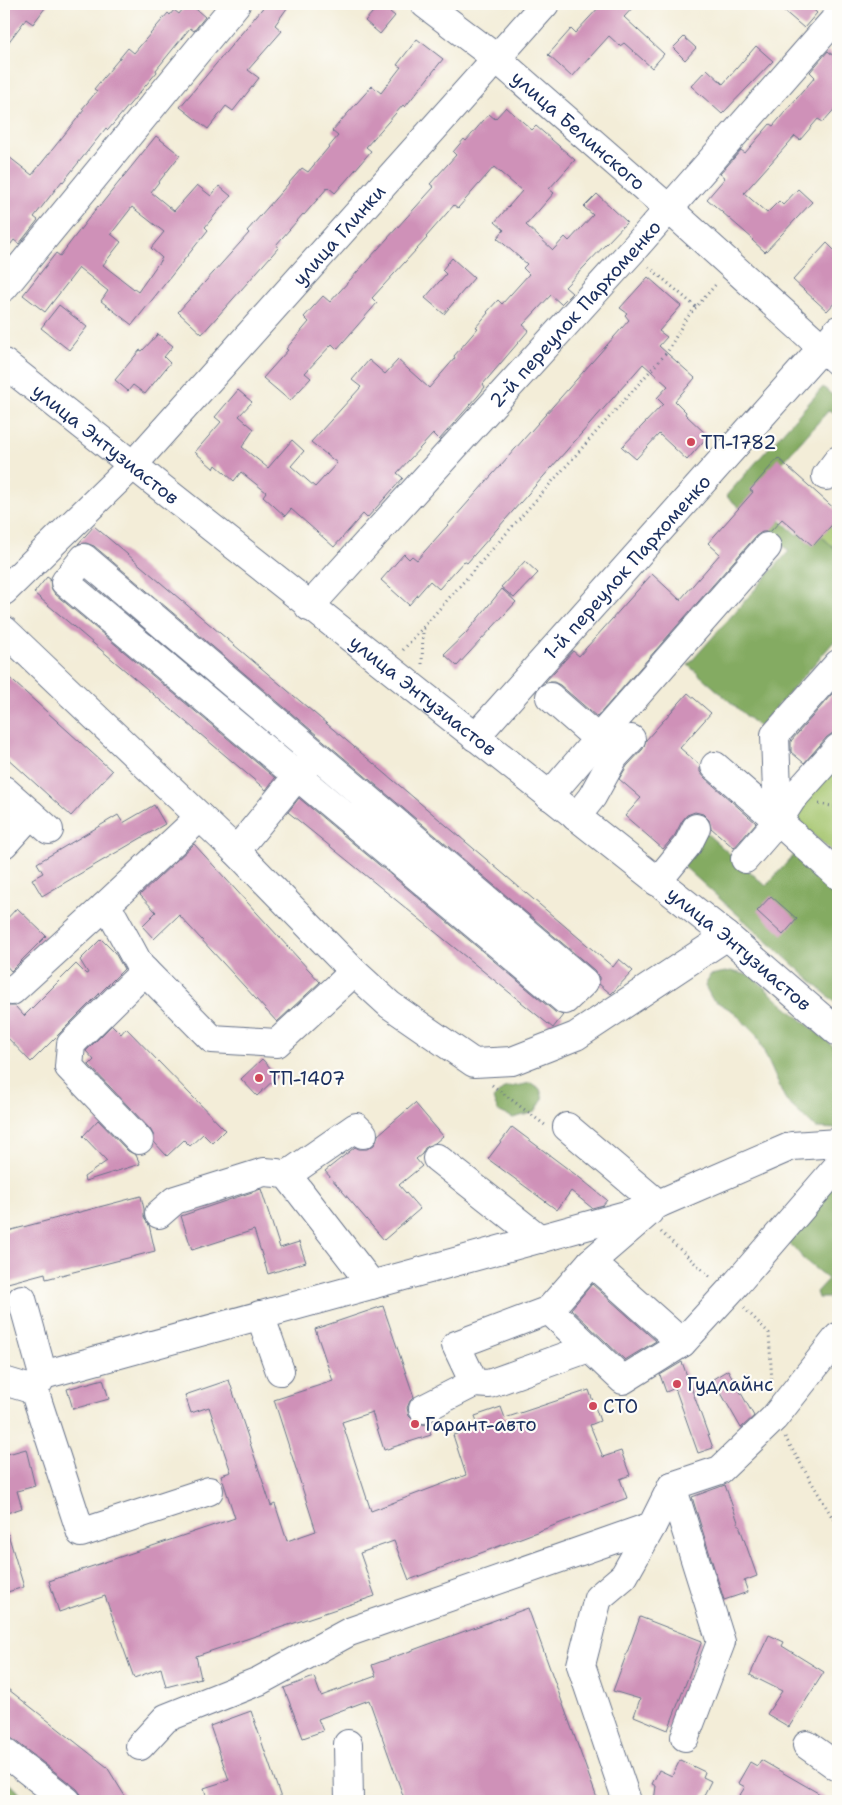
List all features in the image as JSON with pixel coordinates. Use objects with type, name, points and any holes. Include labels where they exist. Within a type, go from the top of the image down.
[{"type":"street","points":[[4,287],[236,4]]},
{"type":"street","name":"улица Белинского","points":[[424,4],[496,58],[732,265],[833,347]]},
{"type":"street","name":"улица Глинки","points":[[4,590],[132,466],[546,4]]},
{"type":"street","name":"2-й переулок Пархоменко","points":[[309,607],[631,252],[838,16]]},
{"type":"street","name":"1-й переулок Пархоменко","points":[[475,737],[833,347]]},
{"type":"street","name":"улица Энтузиастов","points":[[4,363],[309,607],[727,936],[838,1032]]},
{"type":"street","points":[[549,796],[767,547]]},
{"type":"street","points":[[84,558],[316,754],[584,982],[564,1000],[64,582],[84,558]]},
{"type":"street","points":[[4,630],[236,851],[354,972],[390,1005],[474,1063],[512,1061],[576,1036],[727,936]]},
{"type":"street","points":[[778,821],[775,734],[838,664]]},
{"type":"street","points":[[550,696],[598,739]]},
{"type":"street","points":[[576,817],[592,797],[614,758],[631,739]]},
{"type":"street","points":[[745,859],[778,821],[792,800],[838,748]]},
{"type":"street","points":[[236,851],[316,754]]},
{"type":"street","points":[[715,766],[838,876]]},
{"type":"street","points":[[4,790],[40,822],[4,844]]},
{"type":"street","points":[[12,991],[200,817]]},
{"type":"street","points":[[657,882],[688,844],[696,828]]},
{"type":"street","points":[[104,907],[114,918],[140,966],[212,1039],[277,1043],[354,972]]},
{"type":"street","points":[[139,1140],[69,1067],[71,1044],[145,971]]},
{"type":"street","points":[[287,1175],[356,1127],[363,1134]]},
{"type":"street","points":[[567,1127],[651,1210]]},
{"type":"street","points":[[4,1380],[39,1383],[372,1284],[626,1215],[651,1210],[792,1146],[838,1143]]},
{"type":"street","points":[[437,1158],[540,1238]]},
{"type":"street","points":[[549,1310],[623,1380],[682,1344],[736,1288],[838,1166]]},
{"type":"street","points":[[159,1214],[175,1200],[264,1172],[287,1175],[372,1284]]},
{"type":"street","points":[[474,1383],[456,1345],[549,1310],[591,1262],[651,1210]]},
{"type":"street","points":[[591,1262],[682,1344]]},
{"type":"street","points":[[22,1300],[39,1383],[81,1533],[209,1491]]},
{"type":"street","points":[[260,1316],[280,1371]]},
{"type":"street","points":[[628,1801],[581,1665],[598,1598],[624,1576],[672,1486],[720,1470],[774,1418],[838,1337]]},
{"type":"street","points":[[423,1409],[474,1383],[489,1384],[589,1348]]},
{"type":"street","points":[[672,1486],[721,1642],[685,1737]]},
{"type":"street","points":[[140,1746],[166,1718],[259,1680],[349,1632],[652,1526]]},
{"type":"street","points":[[348,1744],[349,1801]]},
{"type":"street","points":[[807,1745],[838,1767]]},
{"type":"street","points":[[4,1752],[67,1801]]},
{"type":"path","points":[[631,252],[696,307]]},
{"type":"path","points":[[387,668],[668,351],[685,320],[732,265]]},
{"type":"path","points":[[415,691],[423,661],[423,631],[428,621]]},
{"type":"path","points":[[474,1063],[495,1088],[554,1133],[567,1127]]},
{"type":"path","points":[[651,1210],[736,1288]]},
{"type":"green space","points":[[823,387],[838,400],[838,417],[829,410],[753,496],[797,535],[807,524],[838,551],[838,637],[759,727],[688,665],[789,551],[726,496]]},
{"type":"green space","points":[[838,518],[838,551],[821,536]]},
{"type":"green space","points":[[838,759],[838,857],[796,819],[799,804]]},
{"type":"green space","points":[[705,832],[766,886],[799,849],[838,885],[838,1005],[679,862]]},
{"type":"green space","points":[[731,971],[752,976],[838,1050],[838,1129],[816,1128],[786,1101],[757,1036],[734,1012],[712,999],[705,986],[710,975]]},
{"type":"green space","points":[[531,1083],[540,1089],[543,1099],[535,1112],[513,1118],[498,1111],[493,1099],[504,1088]]},
{"type":"green space","points":[[838,1174],[838,1293],[828,1298],[818,1298],[816,1292],[828,1279],[802,1258],[787,1242]]},
{"type":"green space","points":[[4,1780],[16,1789],[26,1801],[4,1801]]},
{"type":"building","points":[[4,4],[48,4],[33,24],[26,19],[4,48]]},
{"type":"building","points":[[187,4],[190,4],[205,17],[194,31],[190,28],[156,70],[157,72],[108,130],[106,128],[62,181],[34,217],[38,220],[19,244],[14,240],[4,253],[4,153],[32,175],[84,110],[82,109],[97,91],[94,89],[128,48],[134,53],[168,13],[170,15],[174,10],[179,14]]},
{"type":"building","points":[[266,4],[290,4],[275,25],[282,31],[248,70],[259,78],[233,111],[226,106],[208,129],[180,107]]},
{"type":"building","points":[[380,4],[395,16],[380,34],[365,21]]},
{"type":"building","points":[[602,4],[636,4],[624,17],[664,54],[652,68],[624,43],[620,46],[609,36],[572,77],[548,55],[571,29],[575,33]]},
{"type":"building","points":[[776,4],[807,4],[817,13],[804,28]]},
{"type":"building","points":[[684,37],[696,48],[685,60],[673,48]]},
{"type":"building","points":[[417,39],[443,59],[405,107],[403,105],[366,147],[371,151],[350,176],[335,193],[328,187],[276,245],[279,247],[202,334],[178,312],[249,233],[247,231],[302,168],[308,172],[338,136],[332,131],[372,86],[381,93],[401,67],[397,65]]},
{"type":"building","points":[[756,46],[773,61],[722,114],[691,86],[707,69],[723,84]]},
{"type":"building","points":[[828,51],[838,60],[838,105],[823,122],[818,119],[800,140],[795,136],[744,193],[767,213],[779,201],[783,205],[798,189],[812,202],[765,252],[753,239],[707,199],[725,178],[720,174],[741,150],[745,153],[770,124],[773,126],[815,77],[810,72]]},
{"type":"building","points":[[506,107],[532,130],[536,126],[575,160],[549,189],[554,193],[526,225],[553,250],[565,237],[569,241],[593,215],[584,207],[597,194],[627,222],[565,287],[572,293],[561,304],[551,295],[523,325],[529,330],[483,384],[485,387],[478,396],[439,440],[433,434],[397,473],[403,478],[367,518],[363,514],[334,547],[291,509],[285,516],[263,496],[266,492],[241,472],[234,481],[216,465],[214,469],[195,452],[221,422],[215,417],[238,390],[252,402],[239,416],[254,429],[242,447],[268,468],[292,440],[304,451],[291,466],[315,487],[337,463],[311,442],[361,387],[352,380],[369,360],[385,374],[398,360],[429,388],[478,328],[476,327],[487,312],[498,300],[502,304],[529,274],[523,268],[527,264],[497,238],[504,230],[495,222],[522,191],[494,167],[458,208],[454,205],[427,238],[372,298],[377,303],[337,349],[332,344],[305,373],[311,378],[290,401],[263,378],[288,350],[286,349],[309,322],[304,317],[323,296],[330,302],[434,187],[430,184],[456,155],[453,152],[464,139],[466,141],[489,114],[495,119]]},
{"type":"building","points":[[156,136],[180,155],[151,192],[174,211],[197,185],[211,196],[219,186],[231,196],[205,227],[208,230],[132,325],[101,301],[108,291],[79,268],[45,312],[23,295],[56,253],[60,256]],"holes":[[[132,207],[164,232],[151,248],[162,258],[138,292],[103,265],[121,242],[111,234]]]},
{"type":"building","points":[[827,243],[838,254],[838,299],[827,311],[793,280]]},
{"type":"building","points":[[452,258],[474,278],[444,314],[425,298],[446,274],[442,270]]},
{"type":"building","points":[[648,277],[681,306],[659,331],[667,337],[659,346],[695,378],[675,401],[686,412],[685,414],[708,436],[687,460],[659,434],[636,459],[622,447],[663,404],[657,398],[668,386],[643,364],[467,563],[464,561],[439,589],[430,581],[409,605],[381,580],[404,554],[409,559],[412,556],[417,560],[629,320],[625,315],[627,313],[620,308]]},
{"type":"building","points":[[59,305],[87,327],[69,350],[41,328]]},
{"type":"building","points":[[158,334],[173,346],[164,357],[170,363],[145,394],[133,385],[128,391],[115,380],[140,350],[142,351]]},
{"type":"building","points":[[778,458],[838,512],[838,518],[813,546],[782,519],[770,532],[762,532],[756,536],[597,717],[560,685],[554,682],[545,682],[573,651],[579,656],[652,574],[680,600],[720,554],[708,543],[753,492],[750,490]]},
{"type":"building","points":[[94,526],[613,967],[619,959],[633,971],[611,994],[599,984],[599,977],[594,970],[94,546],[86,543],[78,544]]},
{"type":"building","points":[[525,561],[538,573],[514,598],[501,587]]},
{"type":"building","points":[[47,577],[50,579],[51,588],[55,594],[275,778],[266,790],[34,593]]},
{"type":"building","points":[[502,589],[516,602],[457,666],[444,654],[466,633]]},
{"type":"building","points":[[4,673],[112,771],[71,816],[4,755]]},
{"type":"building","points":[[838,687],[838,733],[833,733],[827,737],[804,763],[791,752],[791,741]]},
{"type":"building","points":[[688,693],[711,713],[680,748],[700,765],[700,772],[705,778],[756,823],[734,848],[711,828],[709,820],[703,814],[695,812],[687,815],[675,835],[663,849],[625,816],[641,798],[619,779],[627,766],[643,749],[646,740]]},
{"type":"building","points":[[299,798],[555,1012],[563,1015],[553,1028],[288,812]]},
{"type":"building","points":[[154,805],[165,824],[42,896],[32,879],[43,873],[37,863],[118,815],[123,823]]},
{"type":"building","points":[[194,844],[320,982],[277,1022],[179,915],[154,939],[142,926],[156,912],[140,895]]},
{"type":"building","points":[[771,896],[797,919],[783,935],[757,911]]},
{"type":"building","points":[[17,908],[46,936],[11,971],[4,963],[4,922]]},
{"type":"building","points":[[101,939],[115,953],[124,969],[31,1062],[4,1034],[4,1004],[15,1006],[24,1016],[76,964],[86,974],[88,973],[80,960]]},
{"type":"building","points":[[112,1025],[121,1034],[126,1028],[225,1130],[212,1143],[203,1134],[190,1146],[184,1140],[167,1156],[154,1142],[154,1136],[150,1129],[89,1065],[94,1060],[86,1051]]},
{"type":"building","name":"ТП-1407","points":[[262,1059],[278,1076],[257,1096],[241,1079]]},
{"type":"building","points":[[415,1103],[443,1136],[425,1148],[416,1159],[422,1166],[399,1185],[420,1209],[384,1240],[325,1171],[355,1147],[367,1149],[374,1145],[378,1135]]},
{"type":"building","points":[[98,1120],[128,1151],[136,1155],[140,1164],[85,1181],[84,1177],[107,1161],[83,1136]]},
{"type":"building","points":[[512,1127],[607,1200],[603,1205],[592,1208],[571,1191],[557,1210],[488,1159]]},
{"type":"building","points":[[261,1189],[280,1248],[299,1242],[306,1262],[268,1274],[254,1230],[192,1250],[181,1216]]},
{"type":"building","points":[[141,1196],[144,1218],[149,1225],[155,1251],[46,1279],[45,1273],[4,1284],[4,1232]]},
{"type":"building","points":[[592,1284],[656,1341],[625,1360],[571,1309]]},
{"type":"building","points":[[383,1306],[414,1397],[407,1408],[409,1416],[415,1422],[422,1425],[428,1424],[431,1435],[384,1450],[372,1412],[342,1422],[371,1511],[466,1475],[453,1435],[478,1427],[475,1416],[501,1407],[505,1418],[589,1390],[600,1421],[590,1425],[603,1457],[621,1451],[630,1475],[620,1479],[627,1498],[409,1580],[394,1541],[360,1553],[375,1596],[196,1656],[201,1678],[166,1687],[161,1668],[134,1678],[105,1596],[59,1612],[49,1581],[235,1518],[221,1475],[231,1472],[209,1407],[191,1413],[185,1395],[229,1380],[271,1506],[275,1504],[287,1541],[316,1531],[274,1400],[333,1381],[315,1329]]},
{"type":"building","points":[[682,1362],[713,1448],[698,1453],[675,1388],[666,1392],[660,1375]]},
{"type":"building","points":[[728,1370],[754,1416],[741,1428],[713,1379]]},
{"type":"building","points":[[103,1379],[109,1399],[73,1409],[67,1389]]},
{"type":"building","points":[[26,1449],[35,1486],[17,1491],[22,1508],[4,1514],[4,1455]]},
{"type":"building","points":[[725,1485],[757,1576],[744,1581],[748,1592],[724,1600],[692,1497]]},
{"type":"building","points":[[4,1534],[8,1534],[24,1587],[4,1593]]},
{"type":"building","points":[[528,1608],[598,1801],[405,1801],[369,1700],[318,1719],[323,1731],[303,1738],[284,1688],[314,1677],[321,1696],[376,1676],[372,1665]]},
{"type":"building","points":[[640,1617],[702,1641],[668,1730],[634,1716],[640,1699],[613,1691]]},
{"type":"building","points":[[769,1635],[784,1642],[782,1646],[824,1672],[789,1727],[767,1714],[782,1691],[750,1675]]},
{"type":"building","points":[[4,1686],[107,1767],[128,1801],[86,1801],[77,1789],[4,1734]]},
{"type":"building","points":[[251,1711],[282,1801],[208,1801],[204,1788],[229,1780],[210,1726]]},
{"type":"building","points":[[680,1760],[705,1772],[703,1777],[711,1781],[701,1801],[654,1801],[656,1786],[652,1784],[659,1770],[672,1776]]},
{"type":"building","points":[[761,1760],[832,1801],[750,1801],[740,1795],[745,1787],[738,1783],[750,1762],[757,1766]]},
{"type":"place","name":"ТП-1782","points":[[691,442]]},
{"type":"place","name":"ТП-1407","points":[[259,1078]]},
{"type":"place","name":"Гудлайнс","points":[[677,1384]]},
{"type":"place","name":"СТО","points":[[593,1406]]},
{"type":"place","name":"Гарант-авто","points":[[415,1424]]}]
